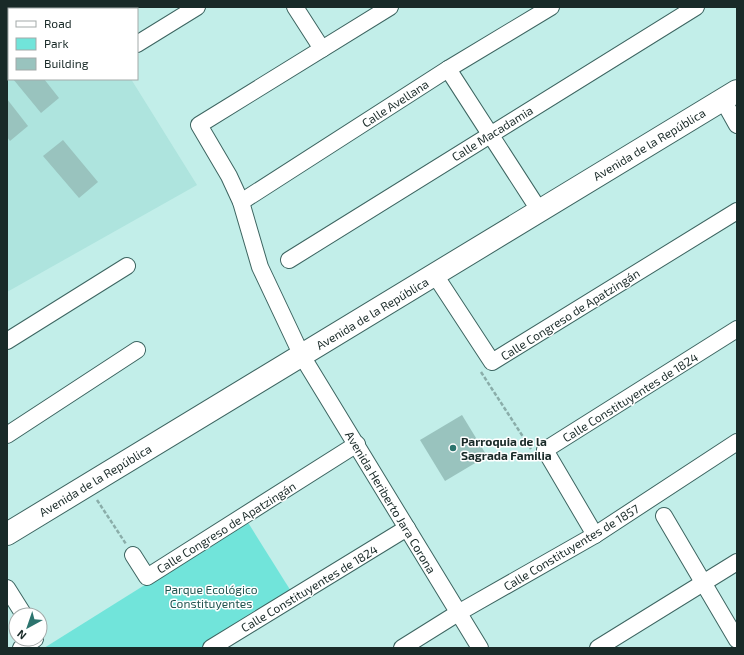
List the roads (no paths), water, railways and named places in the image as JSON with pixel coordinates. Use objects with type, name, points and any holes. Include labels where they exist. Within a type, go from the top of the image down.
[{"type":"main road","name":"Avenida de la República","points":[[7,534],[87,484],[435,275],[539,210],[730,96]]},
{"type":"street","points":[[138,43],[197,7]]},
{"type":"street","points":[[295,7],[322,49],[390,7]]},
{"type":"street","name":"Calle Avellana","points":[[241,202],[550,7]]},
{"type":"street","name":"Calle Macadamia","points":[[289,260],[696,7]]},
{"type":"street","name":"Avenida Heriberto Jara Corona","points":[[322,49],[199,125],[229,176],[241,202],[260,267],[302,356],[480,648]]},
{"type":"street","points":[[448,70],[539,210]]},
{"type":"street","points":[[730,96],[737,125]]},
{"type":"street","name":"Calle Congreso de Apatzingán","points":[[435,275],[492,362],[737,211]]},
{"type":"street","points":[[7,341],[127,266]]},
{"type":"street","name":"Calle Constituyentes de 1824","points":[[595,535],[545,450],[737,330]]},
{"type":"street","points":[[7,435],[137,350]]},
{"type":"street","name":"Calle Constituyentes de 1857","points":[[402,648],[458,613],[595,535],[737,442]]},
{"type":"street","name":"Calle Congreso de Apatzingán","points":[[133,555],[147,577],[357,444]]},
{"type":"street","points":[[664,516],[737,640]]},
{"type":"street","name":"Calle Constituyentes de 1824","points":[[211,648],[407,528]]},
{"type":"street","points":[[598,648],[737,562]]},
{"type":"street","points":[[7,588],[19,607]]},
{"type":"place","name":"Parroquia de la Sagrada Familia","points":[[453,448]]},
{"type":"park label","name":"Parque Ecológico Constituyentes","points":[[211,596]]}]
